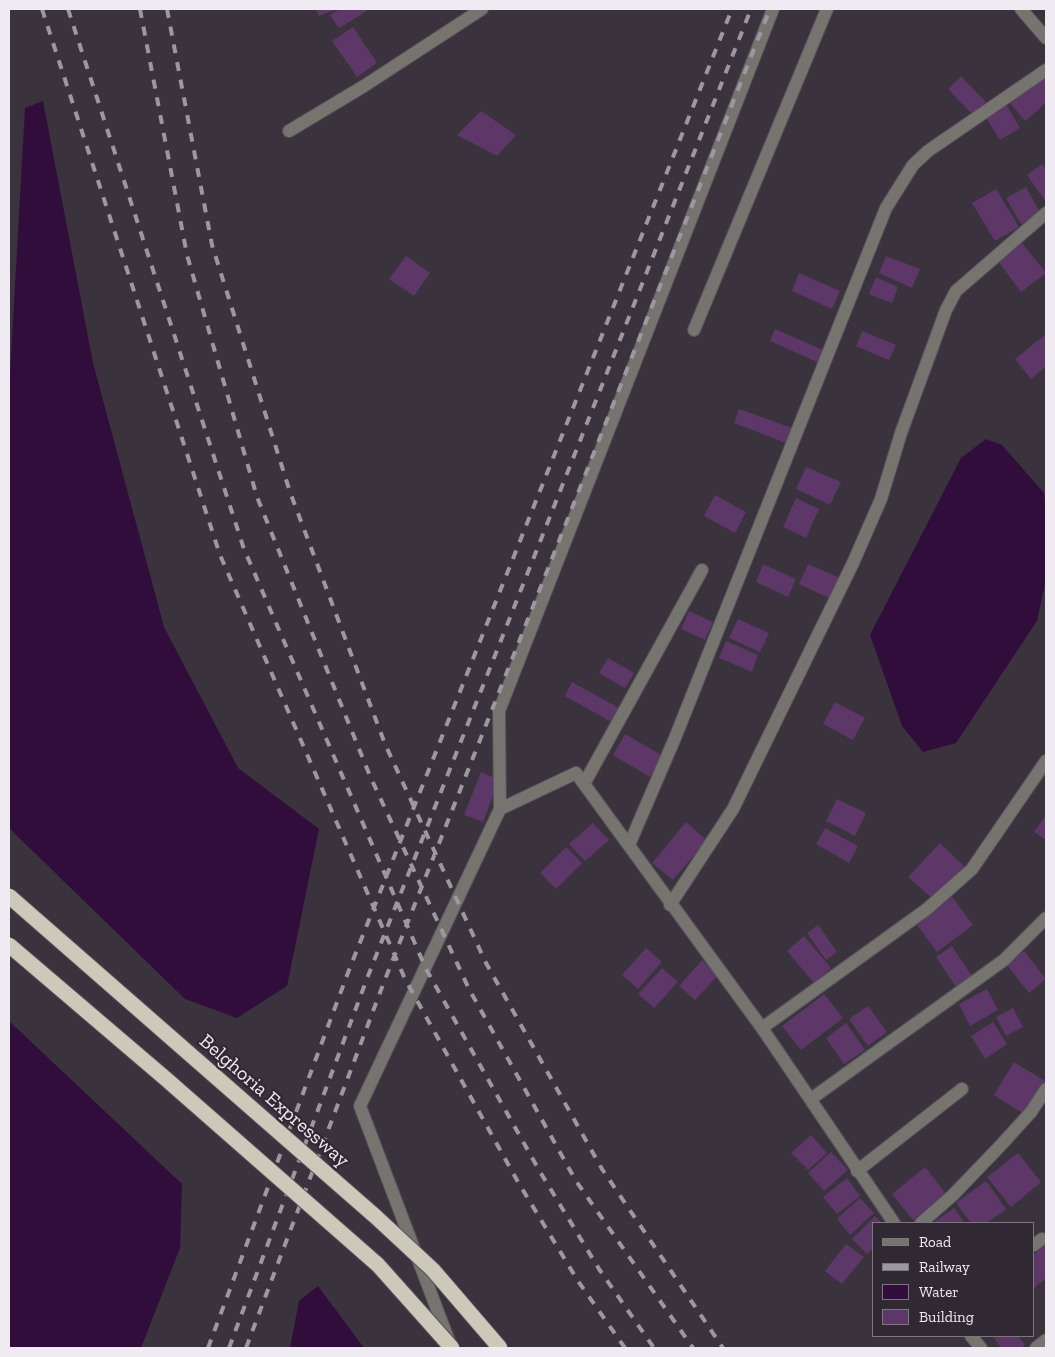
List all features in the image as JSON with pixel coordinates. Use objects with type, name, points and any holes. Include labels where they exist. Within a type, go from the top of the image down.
[{"type":"highway","name":"Belghoria Expressway","points":[[9,896],[433,1270],[500,1348]]},
{"type":"highway","points":[[9,945],[166,1079],[378,1265],[451,1348]]},
{"type":"street","points":[[289,131],[364,86],[482,9]]},
{"type":"street","points":[[451,1348],[360,1106],[500,809],[499,711],[773,9]]},
{"type":"street","points":[[694,330],[827,9]]},
{"type":"street","points":[[1021,9],[1046,38]]},
{"type":"street","points":[[629,845],[675,738],[886,208],[913,165],[928,151],[1046,70]]},
{"type":"street","points":[[670,905],[733,809],[853,563],[881,499],[904,424],[946,310],[956,292],[1046,213]]},
{"type":"street","points":[[584,784],[702,570]]},
{"type":"street","points":[[762,1028],[927,909],[972,869],[1046,760]]},
{"type":"street","points":[[500,809],[576,773],[670,905],[762,1028],[893,1222]]},
{"type":"street","points":[[811,1099],[1004,960],[1046,918]]},
{"type":"street","points":[[857,1171],[962,1089]]},
{"type":"street","points":[[922,1222],[952,1196],[1002,1144],[1031,1112],[1046,1089]]},
{"type":"street","points":[[972,1337],[981,1348]]},
{"type":"street","points":[[1036,1348],[1046,1340]]},
{"type":"water","points":[[43,101],[93,363],[164,627],[238,768],[319,829],[287,986],[237,1018],[185,999],[9,828],[9,392],[25,108]]},
{"type":"water","points":[[986,439],[1002,445],[1044,493],[1046,511],[1046,580],[1037,621],[956,743],[923,752],[902,726],[870,635],[961,458]]},
{"type":"water","points":[[9,1021],[182,1184],[180,1248],[141,1348],[9,1348]]},
{"type":"water","points":[[318,1286],[364,1348],[290,1348],[299,1301]]},
{"type":"building","points":[[316,9],[337,9],[319,16]]},
{"type":"building","points":[[340,9],[366,9],[367,11],[339,28],[330,15]]},
{"type":"building","points":[[353,27],[377,63],[357,77],[332,41]]},
{"type":"building","points":[[1046,73],[1046,103],[1025,121],[1010,103]]},
{"type":"building","points":[[961,76],[986,102],[972,114],[948,89]]},
{"type":"building","points":[[1006,104],[1020,128],[1000,140],[985,116]]},
{"type":"building","points":[[481,111],[516,135],[497,156],[457,135]]},
{"type":"building","points":[[1042,164],[1046,170],[1046,202],[1027,175]]},
{"type":"building","points":[[1026,187],[1040,213],[1021,224],[1006,198]]},
{"type":"building","points":[[996,189],[1019,227],[995,241],[972,203]]},
{"type":"building","points":[[1022,243],[1046,273],[1021,292],[998,261]]},
{"type":"building","points":[[406,256],[430,273],[414,296],[389,279]]},
{"type":"building","points":[[886,256],[920,269],[912,288],[879,273]]},
{"type":"building","points":[[799,273],[840,291],[832,309],[792,291]]},
{"type":"building","points":[[876,277],[898,287],[892,303],[869,294]]},
{"type":"building","points":[[775,329],[823,350],[817,362],[770,341]]},
{"type":"building","points":[[862,331],[896,345],[889,360],[856,346]]},
{"type":"building","points":[[1046,334],[1046,366],[1031,379],[1015,359]]},
{"type":"building","points":[[739,409],[792,428],[786,443],[734,423]]},
{"type":"building","points":[[806,467],[841,482],[830,505],[796,489]]},
{"type":"building","points":[[715,495],[746,512],[735,533],[704,516]]},
{"type":"building","points":[[796,498],[819,509],[806,538],[783,527]]},
{"type":"building","points":[[763,564],[796,579],[788,597],[756,582]]},
{"type":"building","points":[[808,564],[840,578],[831,599],[799,584]]},
{"type":"building","points":[[689,611],[713,622],[705,640],[681,629]]},
{"type":"building","points":[[738,619],[769,633],[760,652],[729,638]]},
{"type":"building","points":[[726,641],[758,655],[752,672],[719,658]]},
{"type":"building","points":[[608,658],[634,673],[625,688],[599,673]]},
{"type":"building","points":[[572,682],[621,709],[613,723],[565,696]]},
{"type":"building","points":[[835,702],[865,718],[853,740],[823,724]]},
{"type":"building","points":[[625,734],[663,756],[650,777],[613,755]]},
{"type":"building","points":[[481,772],[499,780],[483,822],[464,815]]},
{"type":"building","points":[[837,799],[866,813],[855,836],[826,821]]},
{"type":"building","points":[[1046,815],[1046,840],[1034,832]]},
{"type":"building","points":[[686,822],[707,840],[673,880],[652,863]]},
{"type":"building","points":[[593,823],[609,840],[585,861],[569,844]]},
{"type":"building","points":[[825,828],[858,846],[849,863],[816,844]]},
{"type":"building","points":[[940,843],[964,866],[933,899],[908,877]]},
{"type":"building","points":[[566,847],[582,863],[556,889],[540,873]]},
{"type":"building","points":[[952,897],[973,925],[937,952],[917,925]]},
{"type":"building","points":[[818,925],[837,952],[826,960],[807,933]]},
{"type":"building","points":[[804,936],[831,968],[814,983],[787,951]]},
{"type":"building","points":[[952,946],[972,976],[956,987],[936,957]]},
{"type":"building","points":[[646,948],[662,962],[638,989],[622,975]]},
{"type":"building","points":[[1024,951],[1046,979],[1029,993],[1007,965]]},
{"type":"building","points":[[702,960],[718,975],[695,1000],[679,986]]},
{"type":"building","points":[[662,968],[678,982],[654,1008],[638,994]]},
{"type":"building","points":[[987,989],[998,1010],[970,1026],[959,1004]]},
{"type":"building","points":[[824,994],[843,1018],[801,1050],[782,1026]]},
{"type":"building","points":[[868,1006],[887,1032],[868,1046],[849,1019]]},
{"type":"building","points":[[1013,1008],[1023,1027],[1006,1036],[996,1017]]},
{"type":"building","points":[[993,1022],[1007,1044],[985,1059],[971,1036]]},
{"type":"building","points":[[846,1023],[865,1050],[844,1064],[826,1038]]},
{"type":"building","points":[[1014,1062],[1045,1081],[1024,1114],[994,1095]]},
{"type":"building","points":[[811,1135],[827,1153],[808,1170],[791,1153]]},
{"type":"building","points":[[831,1152],[848,1170],[824,1191],[808,1173]]},
{"type":"building","points":[[1018,1153],[1041,1182],[1011,1207],[987,1177]]},
{"type":"building","points":[[925,1167],[946,1194],[913,1220],[892,1194]]},
{"type":"building","points":[[847,1178],[860,1196],[837,1214],[823,1197]]},
{"type":"building","points":[[986,1181],[1006,1209],[988,1222],[970,1222],[956,1203]]},
{"type":"building","points":[[860,1198],[874,1213],[850,1235],[837,1219]]},
{"type":"building","points":[[954,1208],[964,1222],[934,1222]]},
{"type":"building","points":[[875,1216],[881,1222],[872,1222],[872,1249],[867,1254],[852,1239]]},
{"type":"building","points":[[846,1244],[864,1257],[842,1284],[825,1271]]},
{"type":"building","points":[[1046,1244],[1046,1278],[1035,1287],[1035,1253]]},
{"type":"building","points":[[994,1337],[1019,1337],[1025,1345],[1021,1348],[1001,1348]]},
{"type":"railway","points":[[42,9],[220,555],[405,979],[518,1182],[578,1281],[625,1348]]},
{"type":"railway","points":[[68,9],[244,549],[426,969],[539,1170],[599,1269],[654,1348]]},
{"type":"railway","points":[[140,9],[187,255],[257,497],[370,776],[469,989],[576,1181],[693,1348]]},
{"type":"railway","points":[[167,9],[212,245],[290,492],[385,744],[486,963],[602,1169],[723,1348]]},
{"type":"railway","points":[[208,1348],[349,970],[732,9]]},
{"type":"railway","points":[[229,1348],[368,976],[751,9]]},
{"type":"railway","points":[[246,1348],[384,982],[770,9]]}]
